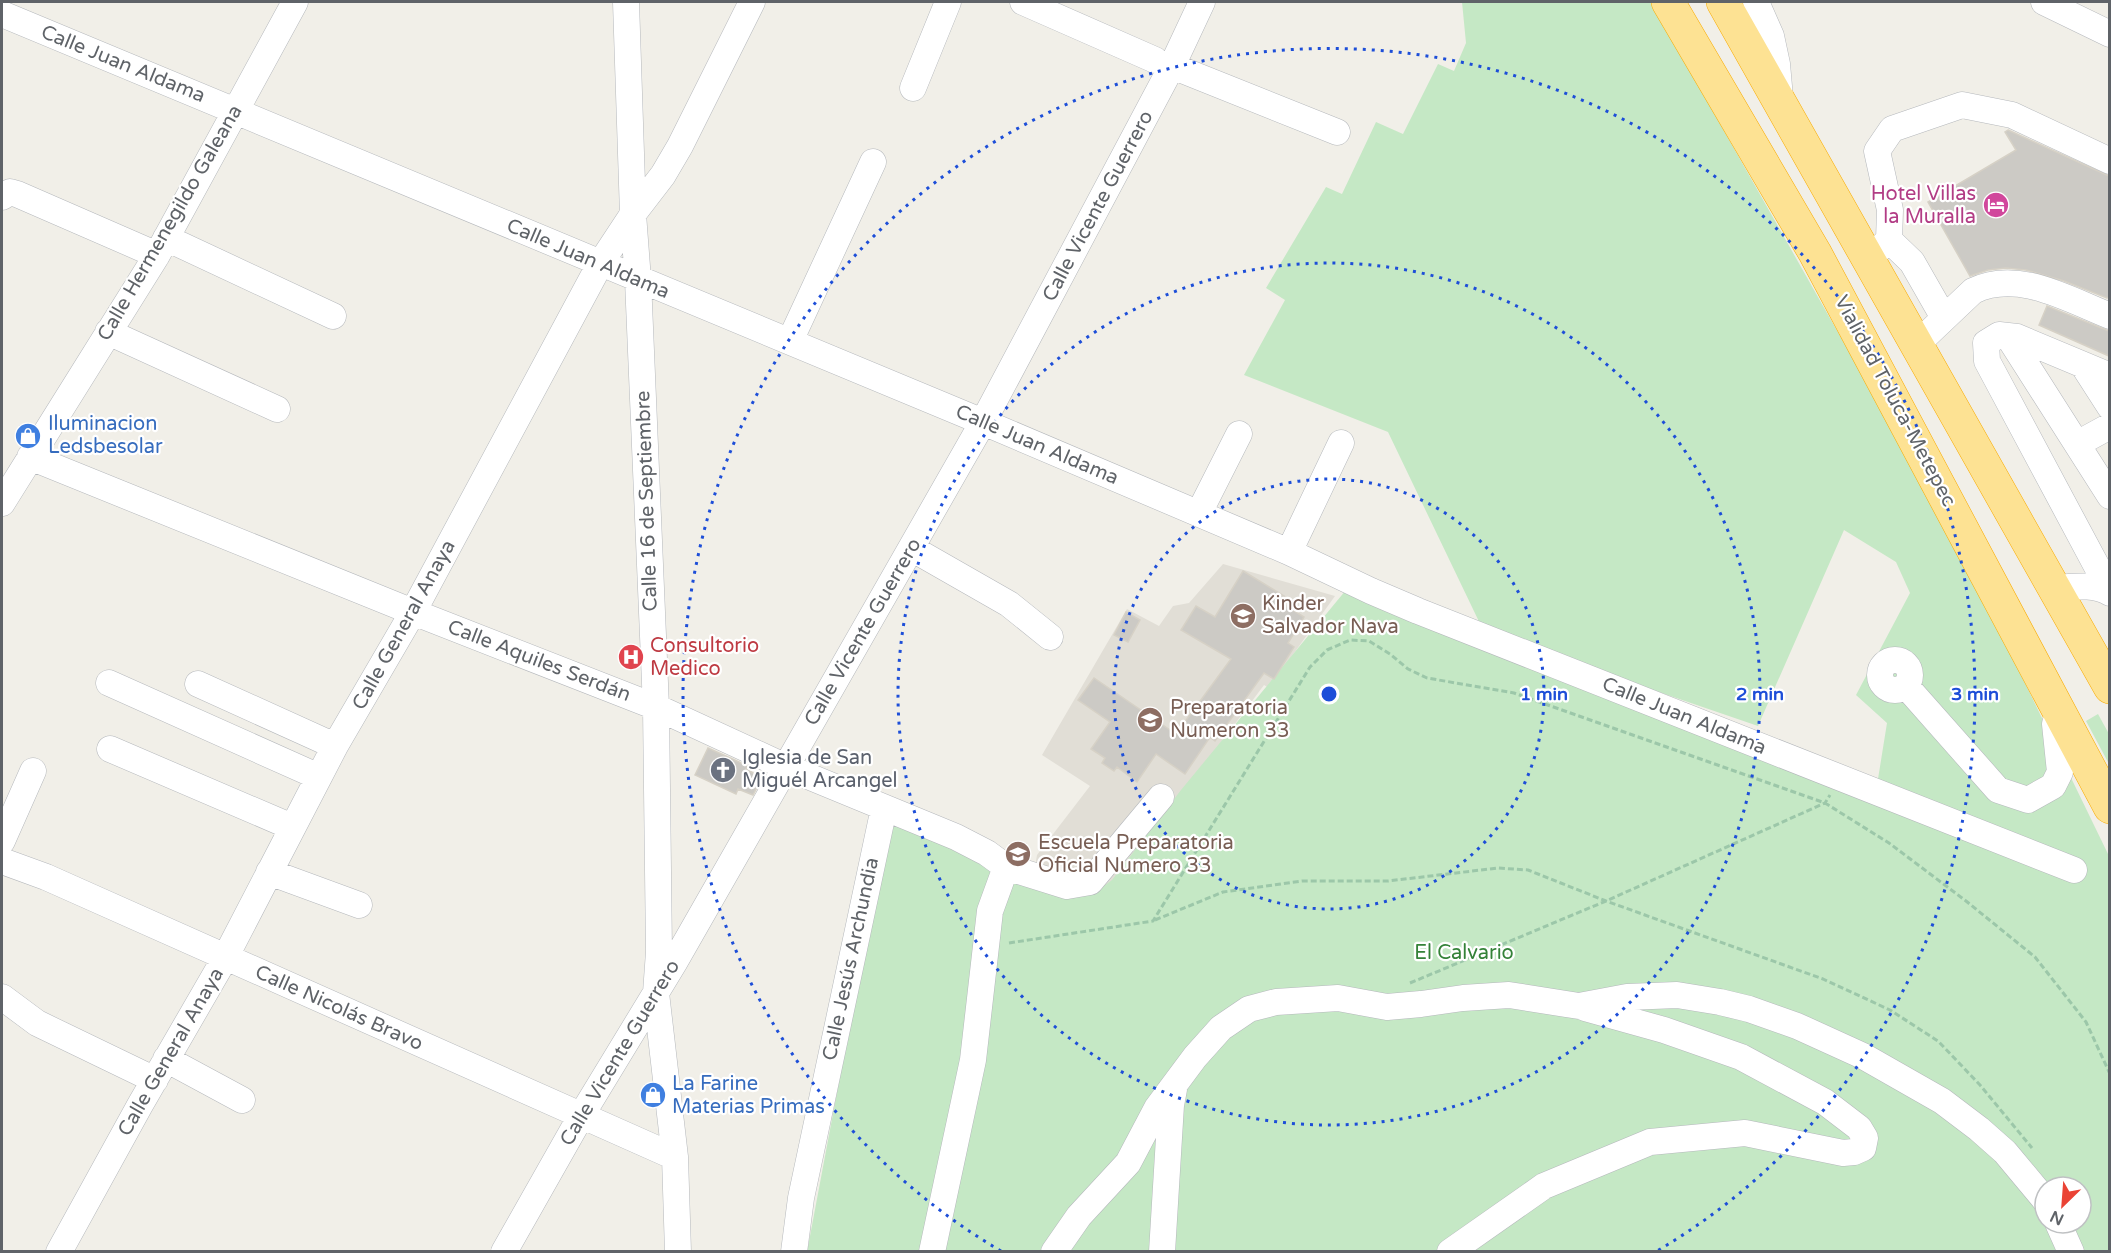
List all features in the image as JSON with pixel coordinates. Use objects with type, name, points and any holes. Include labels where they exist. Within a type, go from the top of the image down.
[{"type":"highway","name":"Vialidad Toluca-Metepec","points":[[1668,2],[1815,253],[2109,807]]},
{"type":"highway","points":[[1723,2],[1781,104],[1879,250],[1916,345],[2109,687]]},
{"type":"street","name":"Calle Hermenegildo Galeana","points":[[2,503],[161,246],[295,2]]},
{"type":"street","name":"Calle 16 de Septiembre","points":[[626,2],[633,214],[638,280],[656,707],[659,952],[656,993],[675,1157],[678,1251]]},
{"type":"street","name":"Calle General Anaya","points":[[59,1251],[160,1069],[225,958],[335,746],[413,612],[600,264],[680,147],[753,2]]},
{"type":"street","points":[[913,88],[948,2]]},
{"type":"street","points":[[1023,2],[1164,63],[1337,132]]},
{"type":"street","name":"Calle Vicente Guerrero","points":[[504,1251],[581,1116],[656,993],[984,422],[1164,63],[1202,2]]},
{"type":"street","points":[[1756,2],[1771,36],[1777,64],[1781,104]]},
{"type":"street","points":[[2044,2],[2109,34]]},
{"type":"street","name":"Calle Juan Aldama","points":[[2,14],[984,422],[1289,552],[1371,591],[2074,870]]},
{"type":"street","points":[[1944,318],[1912,262],[1879,250],[1890,210],[1877,152],[1892,129],[1962,105],[2012,115],[2109,161]]},
{"type":"street","points":[[790,341],[873,162]]},
{"type":"street","points":[[2,197],[10,192],[17,194],[161,246],[333,316]]},
{"type":"street","points":[[1916,345],[1973,291],[1984,285],[2008,283],[2030,285],[2109,316]]},
{"type":"street","points":[[108,332],[277,409]]},
{"type":"street","points":[[2109,376],[2017,337],[1999,335],[1986,343],[1988,362],[2109,592]]},
{"type":"street","points":[[2008,336],[2109,496]]},
{"type":"street","points":[[2083,365],[2109,407]]},
{"type":"street","points":[[2024,430],[2052,405]]},
{"type":"street","points":[[2077,444],[2109,426]]},
{"type":"street","points":[[1199,513],[1239,434]]},
{"type":"street","points":[[1289,552],[1341,443]]},
{"type":"street","name":"Calle Aquiles Serdán","points":[[30,457],[413,612],[656,707],[786,767],[966,842],[987,853],[1006,867],[1067,886],[1090,882],[1161,797]]},
{"type":"street","points":[[911,548],[1009,604],[1050,637]]},
{"type":"street","points":[[2054,588],[2087,586],[2109,592]]},
{"type":"street","points":[[109,683],[319,777]]},
{"type":"street","points":[[198,684],[335,746]]},
{"type":"street","points":[[1905,686],[1998,790],[2028,800],[2053,786],[2060,772],[2055,724],[2059,711]]},
{"type":"street","points":[[110,749],[292,827]]},
{"type":"street","points":[[2,841],[33,771]]},
{"type":"street","name":"Calle Jesús Archundia","points":[[794,1251],[801,1198],[884,808]]},
{"type":"street","name":"Calle Nicolás Bravo","points":[[2,861],[46,878],[675,1157]]},
{"type":"street","points":[[932,1251],[973,1059],[990,911],[1006,867]]},
{"type":"street","points":[[269,872],[358,905]]},
{"type":"street","points":[[1054,1251],[1079,1216],[1128,1163],[1157,1108],[1195,1057],[1221,1028],[1249,1009],[1276,1002],[1338,998],[1387,1007],[1509,995],[1579,1006],[1664,1030],[1741,1057],[1825,1102],[1859,1128],[1865,1138],[1863,1148],[1843,1153],[1745,1133],[1650,1142],[1544,1186],[1450,1251]]},
{"type":"street","points":[[1579,1006],[1627,998],[1677,995],[1749,1009],[1797,1026],[1863,1056],[1942,1101],[2005,1152],[2033,1186]]},
{"type":"street","points":[[2,998],[37,1023],[242,1100]]},
{"type":"street","points":[[1162,1251],[1170,1105],[1175,1083]]},
{"type":"street","points":[[2064,1235],[2071,1251]]},
{"type":"path","points":[[1153,921],[1310,667],[1327,650],[1350,640],[1369,641],[1408,669],[1427,678],[1514,693],[1825,803],[1889,843],[2035,957],[2086,1022],[2109,1074]]},
{"type":"path","points":[[1404,985],[1606,902],[1825,803],[1839,777]]},
{"type":"path","points":[[986,947],[1153,921],[1223,892],[1302,882],[1388,881],[1498,868],[1528,870],[1606,902],[1823,979],[1890,1010],[1938,1041],[1980,1085],[2029,1143],[2034,1153]]},
{"type":"shaded area","name":"Preparatoria Numeron 33","points":[[1223,564],[1335,596],[1269,688],[1264,685],[1136,856],[1115,879],[1102,889],[1033,879],[1037,855],[1090,786],[1042,755],[1127,609],[1159,626],[1173,606],[1189,603]]},
{"type":"green space","name":"El Calvario","points":[[1462,2],[1651,2],[1955,539],[2109,856],[2109,1251],[807,1252],[889,816],[1101,888],[1112,880],[1181,790],[1346,590],[1878,779],[1887,723],[1856,695],[1910,593],[1896,562],[1844,530],[1758,726],[1484,632],[1388,432],[1244,375],[1285,300],[1266,288],[1326,187],[1342,194],[1376,122],[1403,134],[1438,64],[1454,71],[1466,43]]},
{"type":"green space","points":[[2098,714],[2109,734],[2109,764],[2086,721]]},
{"type":"building","points":[[2008,130],[2109,176],[2109,297],[2026,270],[2006,268],[1988,270],[1970,276],[1928,202],[2016,150],[2005,132]]},
{"type":"building","points":[[2047,306],[2109,331],[2109,356],[2039,325]]},
{"type":"building","points":[[1243,571],[1284,596],[1280,602],[1304,617],[1288,643],[1294,647],[1274,679],[1264,673],[1215,741],[1210,737],[1185,774],[1156,754],[1137,782],[1117,767],[1114,771],[1102,763],[1105,758],[1091,749],[1110,722],[1078,700],[1094,678],[1176,734],[1231,659],[1181,630],[1196,606],[1215,617]]},
{"type":"building","points":[[1126,612],[1140,620],[1128,642],[1114,635]]},
{"type":"building","name":"Iglesia de San Miguél Arcangel","points":[[708,748],[748,766],[746,769],[762,778],[753,795],[738,789],[736,794],[695,775]]},
{"type":"place","name":"Hotel Villas la Muralla","points":[[1996,205]]},
{"type":"place","name":"Iluminacion Ledsbesolar","points":[[28,436]]},
{"type":"place","name":"Kinder Salvador Nava","points":[[1243,616]]},
{"type":"place","name":"Consultorio Medico","points":[[631,657]]},
{"type":"place","name":"Preparatoria Numeron 33","points":[[1150,720]]},
{"type":"place","name":"Iglesia de San Miguél Arcangel","points":[[723,770]]},
{"type":"place","name":"Escuela Preparatoria Oficial Numero 33","points":[[1018,854]]},
{"type":"place","name":"La Farine Materias Primas","points":[[653,1095]]}]
